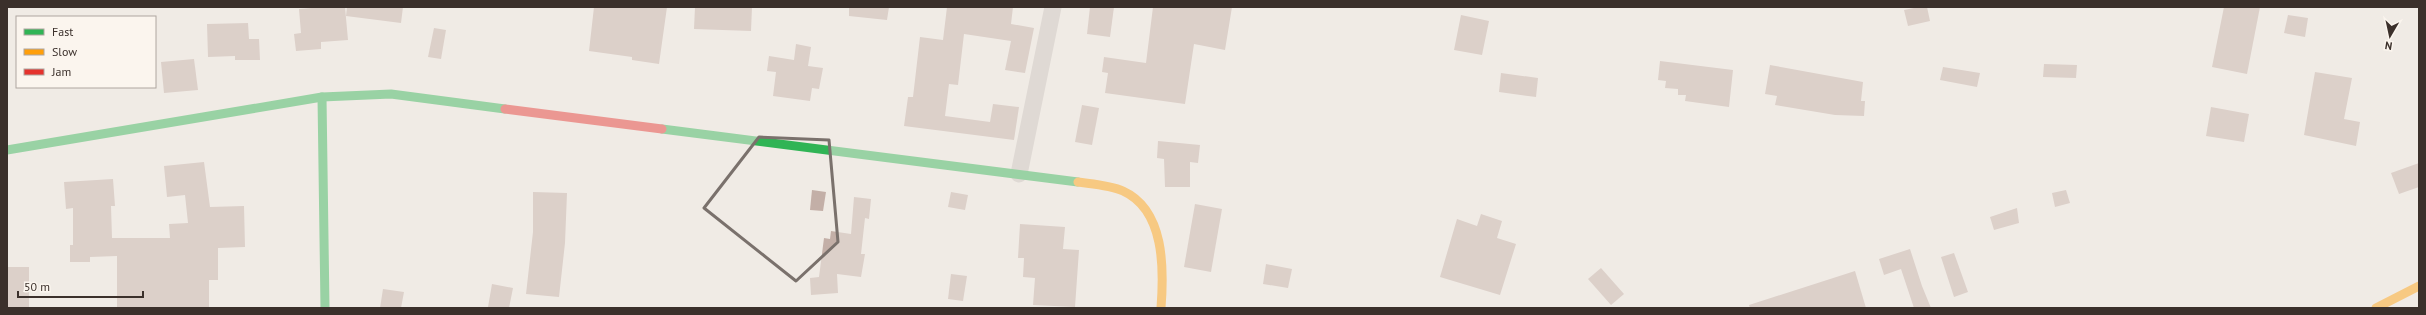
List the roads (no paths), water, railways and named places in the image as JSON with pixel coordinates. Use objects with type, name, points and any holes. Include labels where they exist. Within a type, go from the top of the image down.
[{"type":"main road","points":[[7,150],[322,97],[391,94],[1019,174],[1091,184],[1123,191],[1145,206],[1159,240],[1163,282],[1161,308]]},
{"type":"main road","points":[[322,97],[325,308]]},
{"type":"main road","points":[[2376,308],[2419,286]]},
{"type":"street","points":[[1019,174],[1053,7]]}]
